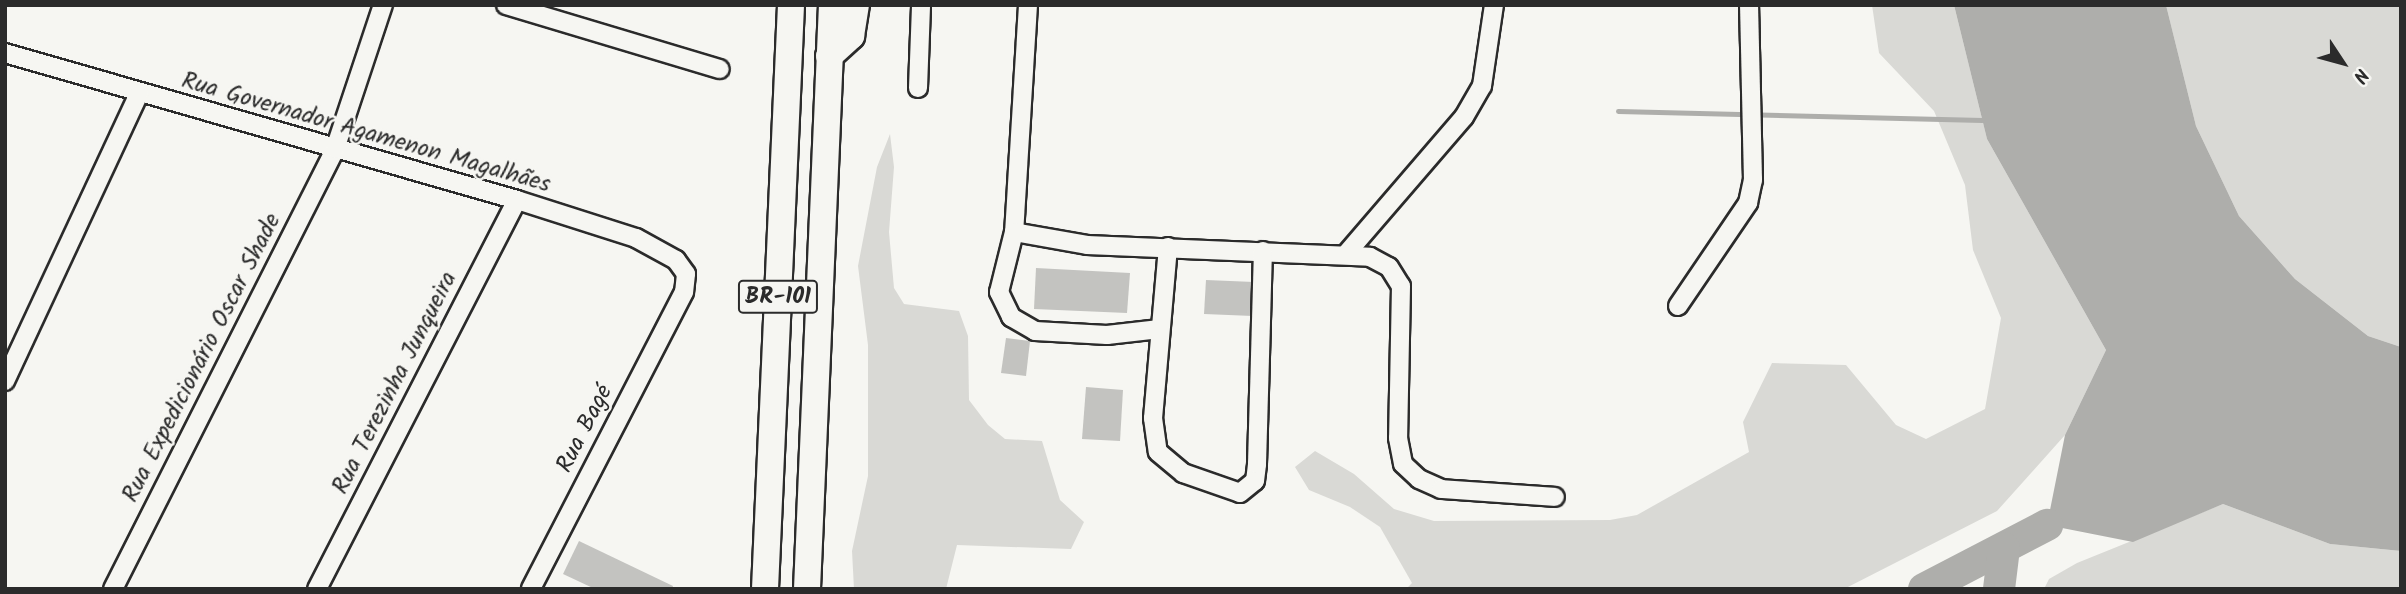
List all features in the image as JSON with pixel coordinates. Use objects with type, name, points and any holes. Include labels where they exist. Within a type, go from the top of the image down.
[{"type":"highway","name":"BR-101","points":[[765,589],[791,5]]},
{"type":"highway","name":"BR-101","points":[[807,589],[832,5]]},
{"type":"highway","points":[[829,56],[851,36],[856,5]]},
{"type":"street","name":"Rua Expedicionário Oscar Shade","points":[[113,589],[334,149],[383,5]]},
{"type":"street","points":[[506,5],[720,69]]},
{"type":"street","points":[[918,88],[921,5]]},
{"type":"street","points":[[1028,5],[1014,232],[999,292],[1011,317],[1035,331],[1107,335],[1160,329]]},
{"type":"street","points":[[1346,254],[1464,117],[1482,86],[1494,5]]},
{"type":"street","points":[[1678,306],[1748,203],[1753,180],[1749,5]]},
{"type":"street","name":"Rua Governador Agamenon Magalhães","points":[[5,53],[139,94],[517,200],[636,237],[663,251],[686,274],[684,292]]},
{"type":"street","points":[[5,382],[139,94]]},
{"type":"street","name":"Rua Terezinha Junqueira","points":[[317,589],[517,200]]},
{"type":"street","points":[[1014,232],[1061,243],[1370,257],[1389,267],[1401,286],[1398,439],[1403,464],[1419,478],[1441,489],[1555,498]]},
{"type":"street","points":[[1168,247],[1153,418],[1158,452],[1183,473],[1240,493],[1248,490],[1255,481],[1257,464],[1263,251]]},
{"type":"street","name":"Rua Bagé","points":[[531,589],[684,292]]},
{"type":"shaded area","points":[[1872,5],[1954,5],[1987,139],[2106,350],[2065,435],[1997,511],[1844,589],[1406,589],[1412,583],[1380,527],[1350,507],[1309,490],[1295,467],[1315,451],[1354,474],[1394,509],[1434,521],[1610,520],[1637,515],[1749,452],[1743,422],[1772,363],[1846,365],[1896,425],[1926,439],[1985,409],[2001,318],[1973,250],[1965,185],[1934,111],[1879,53]]},
{"type":"shaded area","points":[[1954,5],[2166,5],[2196,126],[2239,216],[2295,279],[2368,336],[2401,347],[2401,551],[2330,544],[2223,504],[2133,542],[2047,525],[2065,435],[2106,350],[1987,139]]},
{"type":"shaded area","points":[[2166,5],[2401,5],[2401,347],[2368,336],[2295,279],[2239,216],[2196,126]]},
{"type":"shaded area","points":[[890,134],[894,167],[889,232],[894,288],[904,304],[959,311],[968,336],[969,400],[988,425],[1005,439],[1042,441],[1060,500],[1084,522],[1071,549],[957,545],[946,589],[854,589],[852,551],[868,476],[868,345],[858,266],[877,167]]},
{"type":"shaded area","points":[[2223,504],[2330,544],[2401,551],[2401,589],[2044,589],[2049,579],[2077,563]]},
{"type":"building","points":[[1036,268],[1130,273],[1127,313],[1034,309]]},
{"type":"building","points":[[1206,280],[1254,282],[1253,316],[1204,314]]},
{"type":"building","points":[[1006,338],[1030,341],[1026,376],[1001,373]]},
{"type":"building","points":[[1086,387],[1123,390],[1120,441],[1082,439]]},
{"type":"building","points":[[579,541],[673,586],[672,589],[595,589],[563,574]]},
{"type":"waterway","points":[[1618,111],[1982,120]]},
{"type":"waterway","points":[[1924,589],[2047,525]]},
{"type":"waterway","points":[[1999,589],[2004,548]]}]
